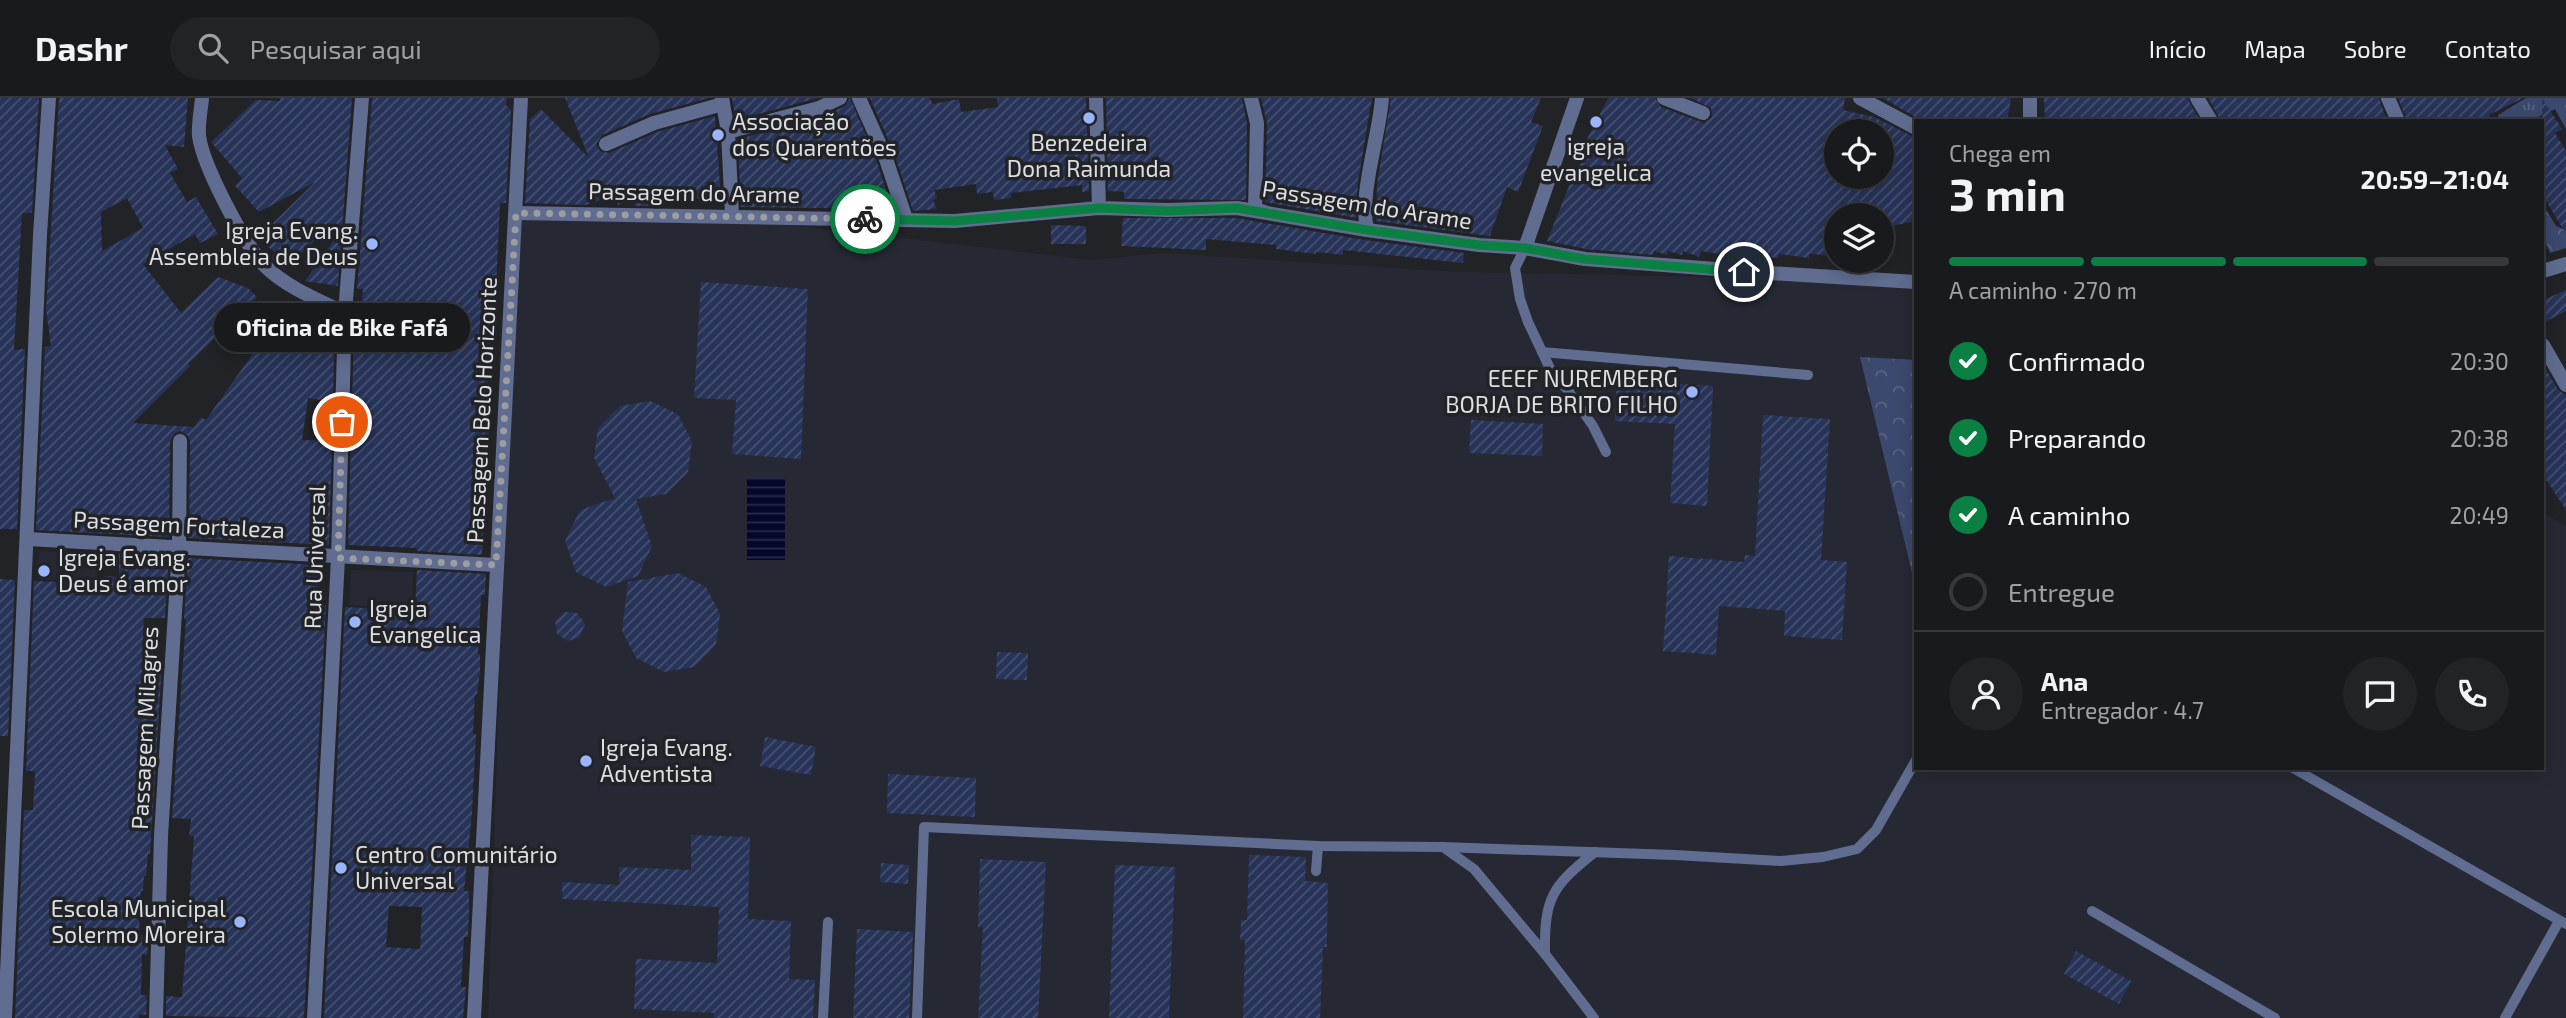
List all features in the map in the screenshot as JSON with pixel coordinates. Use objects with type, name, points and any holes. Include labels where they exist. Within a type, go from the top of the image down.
[{"type":"street","points":[[5,1018],[40,235],[49,98]]},
{"type":"street","points":[[202,98],[199,133],[204,154],[222,196],[253,251],[283,280],[345,313]]},
{"type":"street","name":"Rua Universal","points":[[314,1018],[338,558],[345,313],[362,98]]},
{"type":"street","name":"Passagem Belo Horizonte","points":[[474,1018],[521,98]]},
{"type":"street","points":[[728,132],[819,108],[840,98]]},
{"type":"street","points":[[859,98],[885,156],[906,219]]},
{"type":"street","points":[[1096,98],[1099,208]]},
{"type":"street","points":[[1251,98],[1257,124],[1255,209],[1272,215]]},
{"type":"street","points":[[1367,230],[1364,219],[1382,98]]},
{"type":"street","points":[[1525,248],[1577,98]]},
{"type":"street","points":[[1664,98],[1703,113]]},
{"type":"street","points":[[1860,98],[1914,127]]},
{"type":"street","points":[[2030,98],[2030,119]]},
{"type":"street","points":[[2197,98],[2210,119]]},
{"type":"street","points":[[2388,98],[2397,119]]},
{"type":"street","points":[[607,144],[654,123],[723,101],[728,132],[732,216]]},
{"type":"street","name":"Passagem do Arame","points":[[516,213],[955,221],[1099,208],[1167,211],[1237,208],[1367,230],[1479,245],[1525,248],[1609,261],[1914,282]]},
{"type":"street","points":[[2544,271],[2566,264]]},
{"type":"street","points":[[2544,347],[2566,385]]},
{"type":"street","name":"Passagem Milagres","points":[[156,1018],[161,836],[179,548],[180,441]]},
{"type":"street","name":"Passagem Fortaleza","points":[[28,539],[496,565]]},
{"type":"lane","points":[[1525,248],[1515,268],[1520,299],[1555,377],[1593,426],[1606,452]]},
{"type":"lane","points":[[1542,352],[1808,375]]},
{"type":"lane","points":[[917,1018],[924,827],[1318,846],[1442,846],[1781,861],[1823,857],[1857,849],[1875,830],[1914,763]]},
{"type":"lane","points":[[2296,770],[2563,923],[2505,1018]]},
{"type":"lane","points":[[1317,871],[1318,846]]},
{"type":"lane","points":[[1442,846],[1474,870],[1545,954],[1594,1018]]},
{"type":"lane","points":[[1545,954],[1544,923],[1550,897],[1568,873],[1595,852]]},
{"type":"lane","points":[[2092,911],[2275,1018]]},
{"type":"lane","points":[[823,1018],[828,922]]},
{"type":"shaded area","points":[[515,214],[789,225],[1091,260],[1163,253],[1458,272],[1669,276],[1914,286],[1914,770],[2544,770],[2544,514],[2566,526],[2566,1018],[488,1018]]},
{"type":"shaded area","points":[[747,478],[785,478],[785,560],[747,560]]},
{"type":"shaded area","points":[[39,551],[99,554],[97,582],[37,579]]},
{"type":"shaded area","points":[[351,570],[413,572],[412,608],[349,605]]},
{"type":"green space","points":[[2526,98],[2566,98],[2566,129],[2555,109],[2533,119],[2499,119],[2498,115]]},
{"type":"green space","points":[[2544,207],[2556,226],[2566,230],[2566,248],[2550,253],[2544,238]]},
{"type":"green space","points":[[1860,357],[1914,360],[1914,581]]},
{"type":"building","points":[[0,98],[39,98],[32,213],[22,213],[14,350],[25,349],[17,529],[0,529]]},
{"type":"building","points":[[59,98],[188,98],[184,147],[165,145],[178,169],[170,173],[187,202],[196,197],[218,234],[200,243],[195,234],[143,264],[181,313],[218,277],[248,288],[257,297],[188,364],[190,366],[133,423],[194,427],[201,417],[206,420],[289,302],[335,319],[333,402],[308,398],[302,440],[332,441],[329,545],[189,538],[190,441],[181,431],[175,433],[170,441],[169,537],[36,530],[45,347],[51,346],[46,310]],"holes":[[[127,198],[143,228],[102,251],[101,212]]]},
{"type":"building","points":[[280,98],[352,98],[338,286],[305,281],[336,237],[326,229],[285,269],[272,260],[274,252],[258,238],[315,182],[259,212],[235,186],[242,178],[211,142],[256,100],[280,101]]},
{"type":"building","points":[[372,98],[507,98],[506,105],[511,110],[506,203],[500,203],[496,288],[487,373],[486,415],[490,415],[482,555],[348,545],[351,442],[356,405],[352,404],[354,325],[359,326],[363,289],[357,289]]},
{"type":"building","points":[[565,98],[709,98],[650,114],[602,135],[596,144],[600,151],[609,153],[657,132],[715,116],[721,198],[699,202],[698,198],[679,202],[678,197],[649,206],[635,206],[633,200],[618,205],[614,196],[585,205],[525,203],[530,119],[541,109],[589,158]]},
{"type":"building","points":[[732,98],[818,98],[736,120]]},
{"type":"building","points":[[850,98],[876,159],[892,209],[741,207],[738,139],[822,117],[845,106]]},
{"type":"building","points":[[870,98],[929,98],[933,104],[959,99],[961,112],[998,107],[997,98],[1086,98],[1089,191],[1082,192],[1082,185],[1011,193],[1011,198],[994,200],[993,192],[977,194],[976,184],[934,190],[937,198],[933,200],[937,209],[913,211],[894,153]]},
{"type":"building","points":[[1106,98],[1242,98],[1247,124],[1246,200],[1124,199],[1124,192],[1108,191]]},
{"type":"building","points":[[1261,98],[1372,98],[1358,181],[1356,218],[1265,202],[1267,123]]},
{"type":"building","points":[[1391,98],[1541,98],[1531,122],[1543,126],[1518,192],[1507,187],[1490,236],[1376,221],[1377,184]]},
{"type":"building","points":[[1608,98],[1655,98],[1661,107],[1704,123],[1712,117],[1711,108],[1691,98],[1845,98],[1843,110],[1878,119],[1824,119],[1824,189],[1894,189],[1894,127],[1914,137],[1914,221],[1894,225],[1894,203],[1824,203],[1824,255],[1809,254],[1809,258],[1779,254],[1778,258],[1732,256],[1701,251],[1699,257],[1683,251],[1682,255],[1668,251],[1667,255],[1654,251],[1653,255],[1586,249],[1547,241],[1584,155],[1580,153]]},
{"type":"building","points":[[1883,98],[2011,98],[2007,119],[1919,119]]},
{"type":"building","points":[[2044,98],[2187,98],[2199,119],[2045,119]]},
{"type":"building","points":[[2208,98],[2379,98],[2386,119],[2220,119]]},
{"type":"building","points":[[2398,98],[2523,98],[2489,115],[2491,119],[2406,119]]},
{"type":"building","points":[[2542,98],[2562,129],[2555,133],[2566,151],[2566,234],[2544,198]]},
{"type":"building","points":[[1123,218],[1236,218],[1365,240],[1464,253],[1463,263],[1343,250],[1343,255],[1316,254],[1276,249],[1276,245],[1206,239],[1206,250],[1121,246]]},
{"type":"building","points":[[1051,225],[1086,226],[1086,244],[1051,244]]},
{"type":"building","points":[[701,282],[808,289],[801,459],[732,454],[736,400],[694,398]]},
{"type":"building","points":[[2566,290],[2566,311],[2544,322],[2544,300]]},
{"type":"building","points":[[2544,366],[2558,390],[2566,395],[2566,510],[2544,477]]},
{"type":"building","points":[[1617,380],[1713,386],[1707,506],[1670,503],[1675,424],[1615,421]]},
{"type":"building","points":[[650,401],[678,414],[692,442],[688,472],[666,494],[636,499],[652,546],[638,576],[606,587],[576,572],[565,541],[580,510],[615,498],[594,458],[598,428],[620,406]]},
{"type":"building","points":[[1763,415],[1830,419],[1821,560],[1847,562],[1842,640],[1784,636],[1785,611],[1719,606],[1716,655],[1663,651],[1669,556],[1744,562],[1745,555],[1755,556]]},
{"type":"building","points":[[1471,420],[1543,424],[1542,456],[1469,453]]},
{"type":"building","points":[[119,554],[169,556],[165,618],[144,618],[142,662],[162,663],[150,854],[141,891],[139,935],[149,936],[147,955],[142,954],[141,995],[147,995],[146,1015],[139,1014],[139,1018],[15,1018],[24,810],[33,810],[35,771],[26,771],[34,581],[103,584],[104,576],[119,577]]},
{"type":"building","points":[[188,558],[318,565],[317,604],[326,605],[304,1018],[166,1016],[166,996],[182,997],[194,836],[189,836],[191,819],[172,818]]},
{"type":"building","points":[[417,570],[486,574],[485,595],[481,595],[478,654],[480,672],[475,695],[473,734],[476,734],[472,814],[464,891],[469,891],[469,914],[468,937],[464,937],[461,987],[466,987],[463,1018],[324,1018],[345,607],[415,611]],"holes":[[[389,906],[422,907],[420,949],[386,947]]]},
{"type":"building","points":[[678,573],[706,587],[720,614],[716,645],[694,667],[664,672],[636,658],[622,631],[628,582]]},
{"type":"building","points":[[0,579],[15,580],[8,736],[0,736]]},
{"type":"building","points":[[565,612],[577,613],[585,624],[580,637],[568,641],[557,634],[555,621]]},
{"type":"building","points":[[997,652],[1028,653],[1027,680],[996,679]]},
{"type":"building","points":[[765,737],[816,747],[811,775],[760,766]]},
{"type":"building","points":[[888,774],[976,778],[975,817],[887,813]]},
{"type":"building","points":[[691,835],[750,837],[748,919],[791,921],[789,979],[815,980],[813,1018],[714,1018],[714,1013],[634,1009],[636,959],[717,963],[719,907],[562,899],[562,882],[619,885],[619,867],[691,870]]},
{"type":"building","points":[[1249,855],[1306,857],[1305,881],[1328,883],[1327,947],[1323,947],[1320,1018],[1243,1018],[1245,940],[1240,940],[1241,920],[1247,920]]},
{"type":"building","points":[[980,859],[1046,862],[1038,1018],[978,1018],[983,927],[978,927]]},
{"type":"building","points":[[881,863],[909,865],[908,884],[880,882]]},
{"type":"building","points":[[1115,865],[1175,867],[1169,1018],[1109,1018]]},
{"type":"building","points":[[857,929],[913,932],[909,1018],[853,1018]]},
{"type":"building","points":[[2076,951],[2131,981],[2119,1004],[2064,974]]},
{"type":"way so far","points":[[342,422],[338,558],[496,565],[516,213],[865,219]]},
{"type":"place","name":"Benzedeira Dona Raimunda","points":[[1089,118]]},
{"type":"place","name":"igreja evangelica","points":[[1596,122]]},
{"type":"place","name":"Associação dos Quarentões","points":[[718,135]]},
{"type":"place","name":"Igreja Evang. Assembleia de Deus","points":[[372,244]]},
{"type":"place","name":"EEEF NUREMBERG BORJA DE BRITO FILHO","points":[[1692,392]]},
{"type":"place","name":"Oficina de Bike Fafá","points":[[342,422]]},
{"type":"place","name":"Igreja Evang. Deus é amor","points":[[44,571]]},
{"type":"place","name":"Igreja Evangelica","points":[[355,622]]},
{"type":"place","name":"Igreja Evang. Adventista","points":[[586,761]]},
{"type":"place","name":"Centro Comunitário Universal","points":[[341,868]]},
{"type":"place","name":"Escola Municipal Solermo Moreira","points":[[240,922]]},
{"type":"route","points":[[865,219],[955,221],[1099,208],[1167,211],[1237,208],[1367,230],[1479,245],[1525,248],[1584,259],[1744,272]]}]
